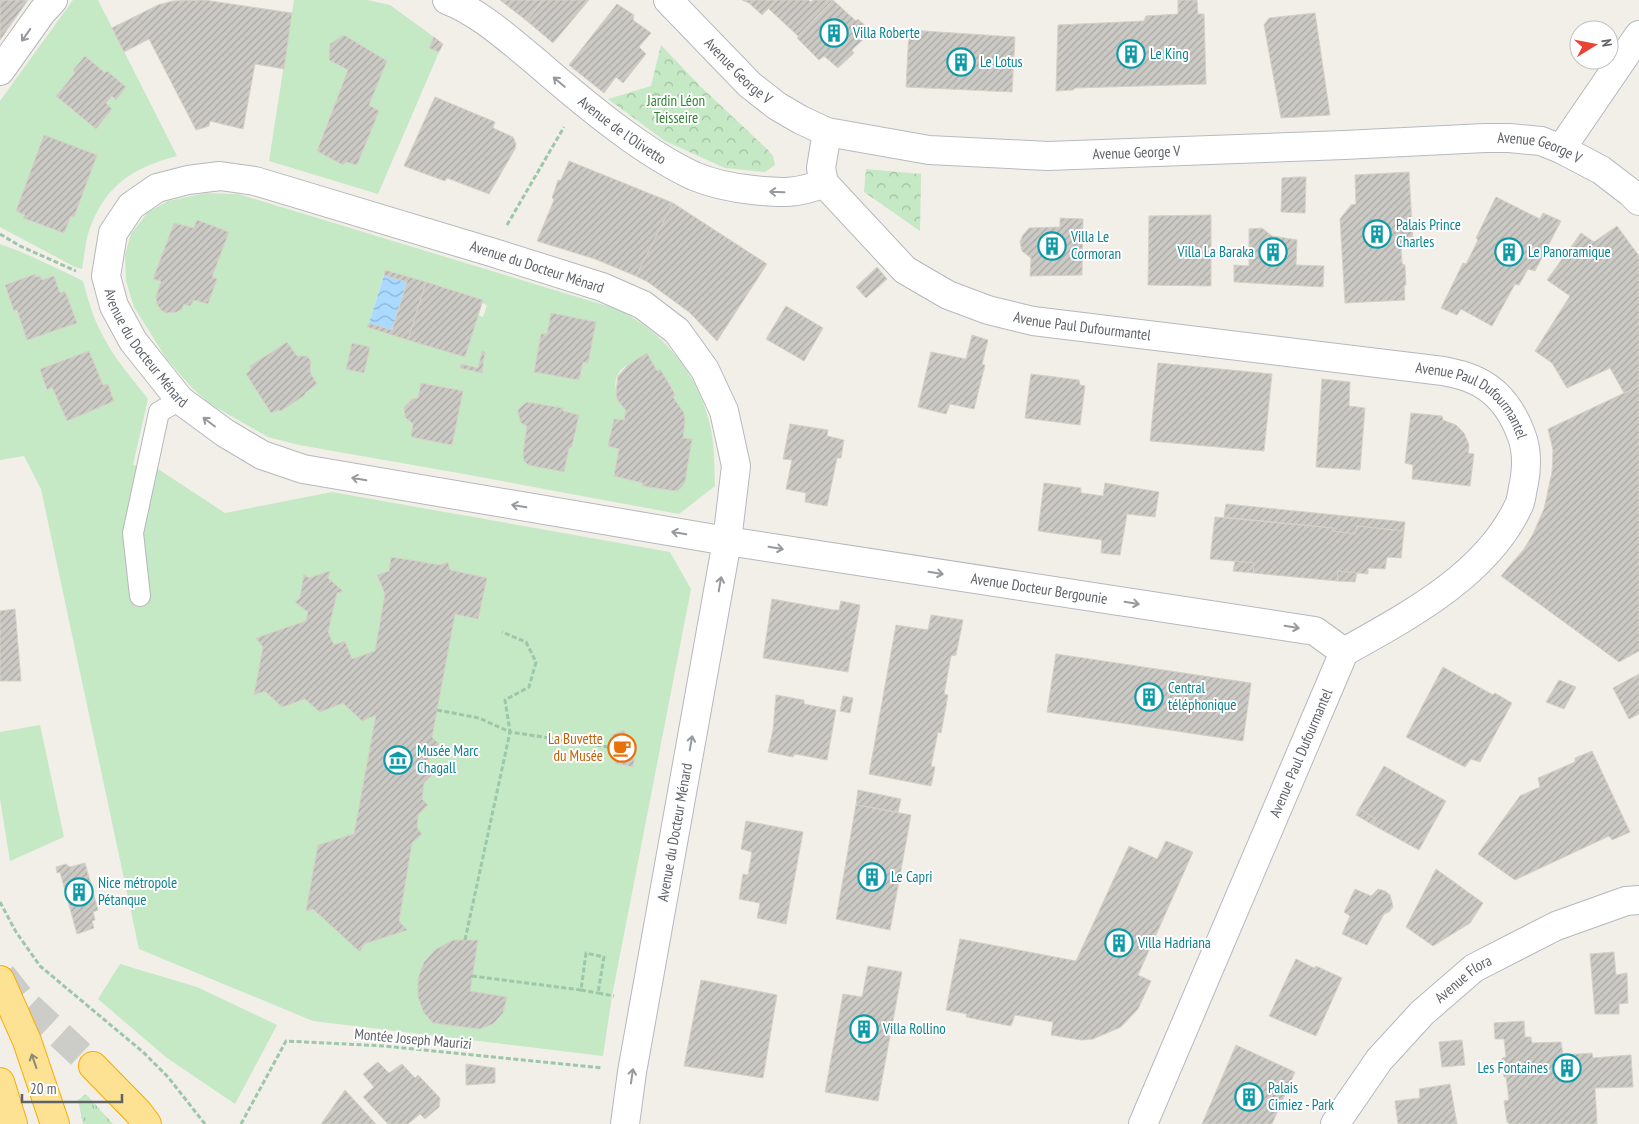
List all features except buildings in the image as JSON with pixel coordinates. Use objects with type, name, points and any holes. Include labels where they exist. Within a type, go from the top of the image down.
[{"type":"highway","points":[[0,980],[27,1041],[55,1124]]},
{"type":"highway","points":[[93,1066],[138,1112],[147,1124]]},
{"type":"highway","points":[[0,1082],[13,1124]]},
{"type":"street","points":[[0,71],[42,12],[53,0]]},
{"type":"street","name":"Avenue de l'Olivetto","points":[[447,0],[482,18],[580,99],[654,154],[694,176],[735,188],[765,192],[794,192],[808,190],[824,184]]},
{"type":"street","name":"Avenue George V","points":[[668,0],[750,85],[777,106],[827,132],[929,150],[1048,156],[1509,138],[1541,141],[1561,149],[1601,170],[1639,201]]},
{"type":"street","points":[[1561,149],[1639,35]]},
{"type":"street","points":[[824,184],[821,168],[827,132]]},
{"type":"street","name":"Avenue du Docteur Ménard","points":[[625,1124],[644,1003],[728,541],[736,466],[724,411],[705,370],[678,331],[643,305],[602,287],[255,181],[220,176],[188,180],[157,188],[131,206],[113,234],[106,276],[114,306],[133,341],[180,400],[225,433],[262,455],[303,469],[728,541]]},
{"type":"street","name":"Avenue Paul Dufourmantel","points":[[824,184],[906,270],[948,295],[988,310],[1033,321],[1443,371],[1474,379],[1499,396],[1515,418],[1525,445],[1526,473],[1519,504],[1508,524],[1485,554],[1460,578],[1408,615],[1344,652],[1143,1124]]},
{"type":"street","name":"Avenue Docteur Bergounie","points":[[728,541],[1315,631],[1344,652]]},
{"type":"street","name":"Avenue Flora","points":[[1335,1124],[1379,1060],[1422,1012],[1474,968],[1556,926],[1626,901],[1639,900]]},
{"type":"lane","points":[[140,596],[133,533],[159,412],[180,400]]},
{"type":"path","points":[[492,252],[580,99]]},
{"type":"path","points":[[0,234],[20,246],[79,272],[106,276]]},
{"type":"path","points":[[465,940],[510,732],[505,700],[528,687],[536,662],[526,642],[502,632]]},
{"type":"path","points":[[437,710],[479,718],[510,732],[615,748]]},
{"type":"path","points":[[0,902],[16,932],[40,966],[143,1052],[168,1077],[205,1124]]},
{"type":"path","points":[[581,990],[586,953],[604,957],[598,994]]},
{"type":"path","points":[[472,976],[581,990],[644,1003]]},
{"type":"path","name":"Montée Joseph Maurizi","points":[[241,1124],[286,1041],[385,1046],[632,1072]]},
{"type":"green space","points":[[73,0],[98,0],[177,156],[146,167],[133,174],[111,192],[94,218],[88,234],[82,269],[0,227],[0,101]],"holes":[[[85,56],[105,73],[107,71],[116,99],[112,96],[106,103],[112,109],[96,129],[56,96],[75,73],[73,70]],[[44,136],[97,155],[71,216],[24,217],[25,215],[16,211]]]},
{"type":"green space","points":[[294,0],[367,0],[390,5],[434,37],[430,48],[439,52],[378,194],[269,161]],"holes":[[[344,35],[387,61],[369,105],[379,111],[357,165],[346,162],[343,165],[317,150],[348,70],[329,60],[331,44]]]},
{"type":"green space","name":"Jardin Léon Teisseire","points":[[661,45],[701,87],[767,149],[773,156],[775,165],[765,172],[725,168],[665,141],[608,99],[651,86]]},
{"type":"green space","points":[[866,169],[921,174],[920,231],[864,192]]},
{"type":"green space","points":[[206,193],[238,194],[617,309],[634,318],[664,342],[688,372],[704,406],[712,433],[715,486],[679,514],[299,445],[268,437],[210,404],[192,388],[166,358],[134,307],[126,281],[125,255],[131,234],[148,212],[168,201]],"holes":[[[197,221],[229,232],[212,277],[217,279],[208,304],[194,300],[184,304],[177,312],[166,313],[156,298],[161,281],[154,278],[174,223],[194,228]],[[385,270],[483,300],[482,303],[487,305],[483,317],[478,315],[465,357],[368,327]],[[541,334],[547,334],[588,363],[583,362],[579,380],[534,372]],[[287,342],[297,356],[307,356],[311,361],[310,372],[317,384],[305,395],[281,411],[271,413],[246,374],[251,369],[250,366]],[[352,343],[370,347],[364,373],[346,368]],[[647,354],[657,371],[660,369],[675,394],[673,397],[684,413],[685,482],[676,491],[643,486],[643,483],[614,476],[619,449],[608,446],[624,420],[626,411],[620,402],[615,387],[617,376],[629,363]],[[421,383],[463,391],[452,445],[411,437],[413,424],[405,417],[404,407],[412,399],[418,398]],[[527,402],[563,408],[563,411],[579,415],[573,447],[569,448],[564,472],[528,465],[524,456],[527,426],[521,423],[518,409]]]},
{"type":"green space","points":[[0,244],[83,281],[93,313],[106,341],[148,399],[133,465],[158,469],[225,513],[332,492],[670,552],[691,589],[612,996],[603,1056],[313,1021],[139,949],[41,489],[24,456],[0,460]],"holes":[[[35,274],[36,277],[42,280],[54,276],[60,293],[65,291],[77,322],[14,311],[5,285]],[[89,351],[103,385],[108,384],[114,400],[67,421],[52,387],[47,389],[40,369]]]},
{"type":"green space","points":[[40,725],[64,837],[10,861],[0,799],[0,732]]},
{"type":"green space","points":[[120,964],[197,987],[277,1025],[235,1104],[167,1058],[98,999]]},
{"type":"green space","points":[[86,1094],[113,1124],[83,1124],[78,1100]]},
{"type":"water","points":[[384,275],[407,282],[392,330],[369,323]]},
{"type":"tunnel","points":[[2,975],[21,999],[93,1066]]},
{"type":"place","name":"Villa Roberte","points":[[834,33]]},
{"type":"place","name":"Le King","points":[[1131,54]]},
{"type":"place","name":"Le Lotus","points":[[961,62]]},
{"type":"place","name":"Palais Prince Charles","points":[[1377,234]]},
{"type":"place","name":"Villa Le Cormoran","points":[[1052,246]]},
{"type":"place","name":"Villa La Baraka","points":[[1273,252]]},
{"type":"place","name":"Le Panoramique","points":[[1509,252]]},
{"type":"place","name":"Central téléphonique","points":[[1149,697]]},
{"type":"place","name":"La Buvette du Musée","points":[[622,748]]},
{"type":"place","name":"Musée Marc Chagall","points":[[398,760]]},
{"type":"place","name":"Le Capri","points":[[872,877]]},
{"type":"place","name":"Nice métropole Pétanque","points":[[79,892]]},
{"type":"place","name":"Villa Hadriana","points":[[1119,943]]},
{"type":"place","name":"Villa Rollino","points":[[864,1029]]},
{"type":"place","name":"Les Fontaines","points":[[1567,1068]]},
{"type":"place","name":"Palais Cimiez - Park","points":[[1249,1097]]}]
